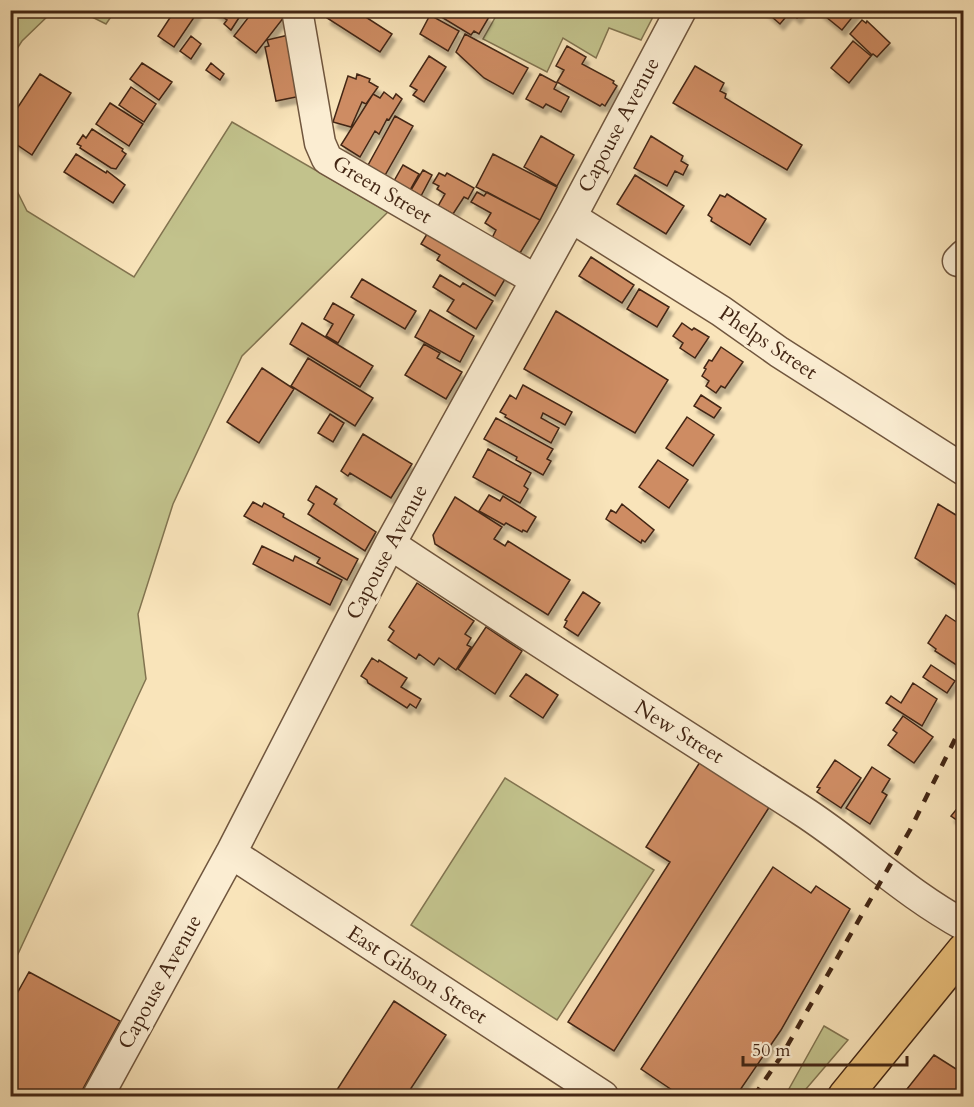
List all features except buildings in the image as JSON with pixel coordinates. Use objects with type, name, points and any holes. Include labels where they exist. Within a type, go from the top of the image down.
[{"type":"main road","points":[[845,1096],[963,950]]},
{"type":"street","name":"Green Street","points":[[297,10],[320,143],[327,159],[536,280]]},
{"type":"street","name":"Capouse Avenue","points":[[98,1096],[231,852],[390,544],[571,217],[681,10]]},
{"type":"street","name":"Phelps Street","points":[[571,217],[963,470]]},
{"type":"street","name":"New Street","points":[[390,544],[565,660],[802,810],[859,850],[903,887],[963,925]]},
{"type":"street","name":"East Gibson Street","points":[[231,852],[603,1096]]},
{"type":"green space","points":[[20,11],[115,11],[106,24],[82,12],[50,14],[22,41],[11,58],[11,24]]},
{"type":"green space","points":[[490,11],[656,11],[641,40],[609,28],[596,58],[563,38],[547,72],[483,39],[496,16]]},
{"type":"green space","points":[[232,122],[388,212],[242,356],[173,504],[138,614],[146,679],[11,969],[11,179],[27,211],[134,277]]},
{"type":"green space","points":[[505,778],[654,870],[557,1020],[411,925]]},
{"type":"green space","points":[[824,1026],[848,1040],[800,1096],[785,1096]]},
{"type":"railway","points":[[754,1096],[782,1055],[910,830],[964,721]]}]
